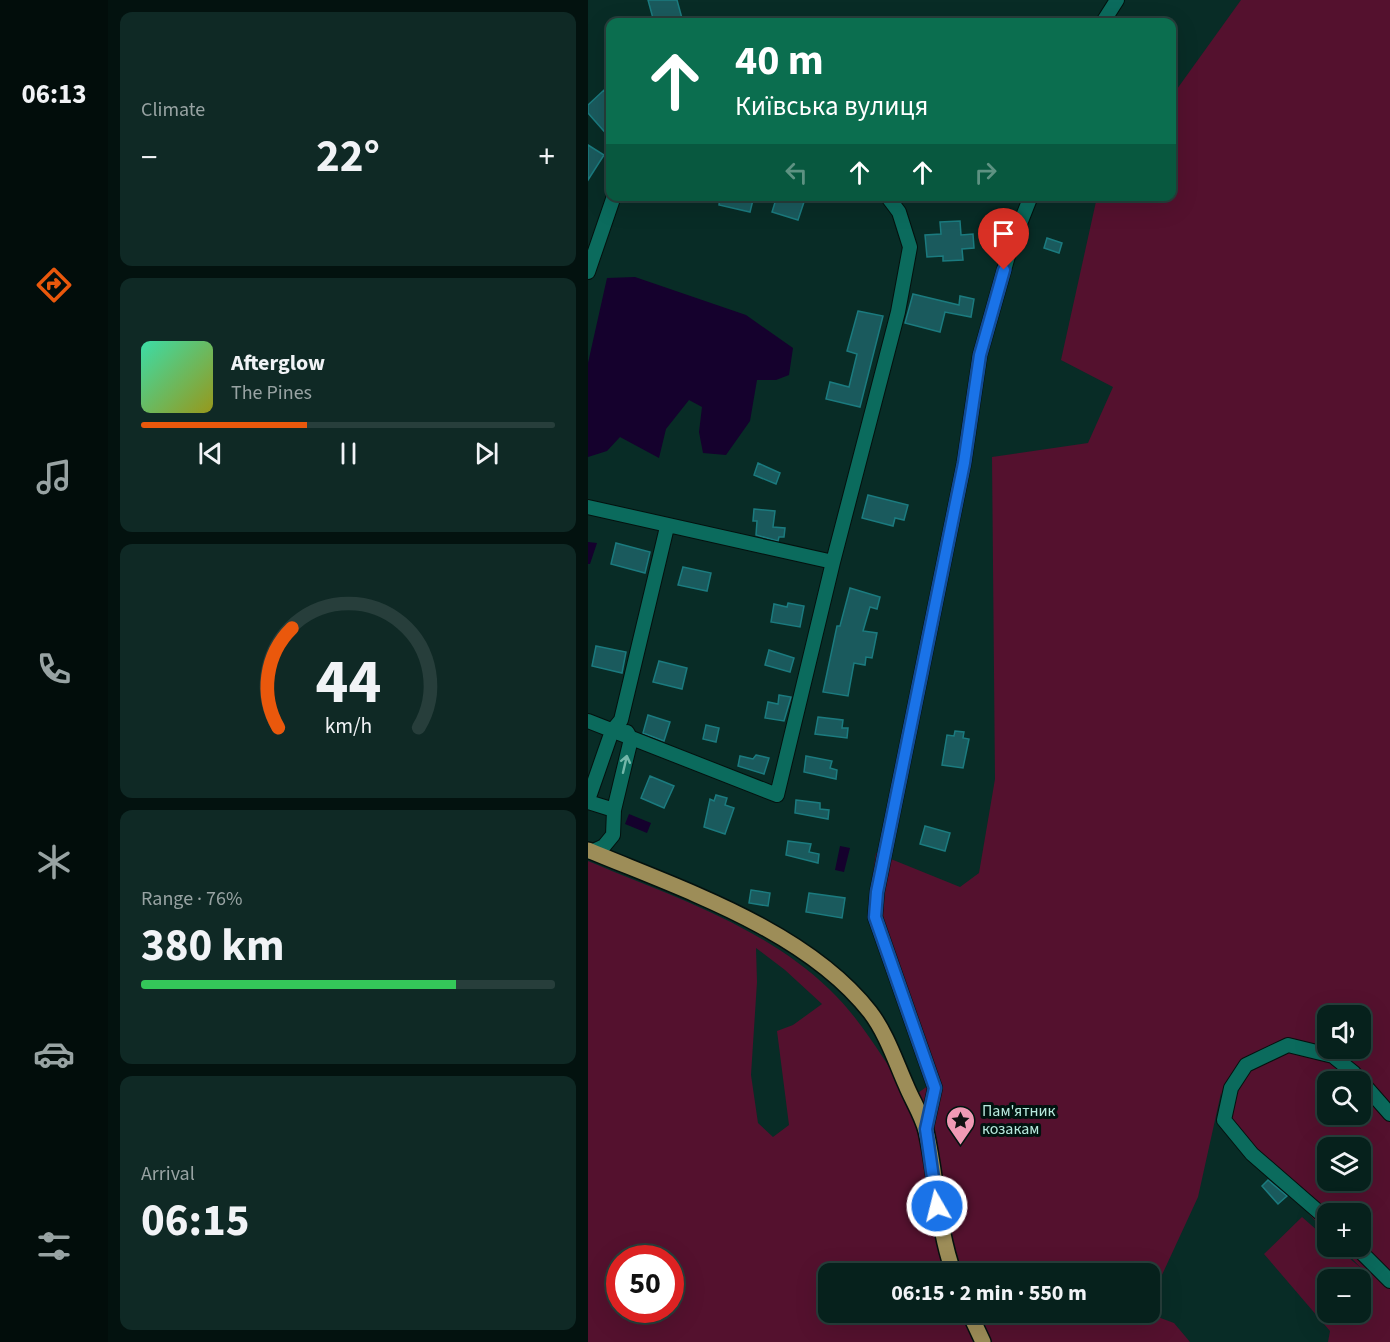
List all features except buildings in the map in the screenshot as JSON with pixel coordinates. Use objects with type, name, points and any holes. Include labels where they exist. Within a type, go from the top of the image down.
[{"type":"main road","points":[[590,851],[736,914],[802,951],[847,986],[871,1013],[886,1039],[926,1129],[939,1216],[950,1263]]},
{"type":"main road","points":[[974,1323],[983,1342]]},
{"type":"street","points":[[1106,18],[1117,0]]},
{"type":"street","points":[[588,272],[612,201]]},
{"type":"street","points":[[588,721],[777,795],[833,562],[898,312],[910,248],[899,212],[890,201]]},
{"type":"street","points":[[926,1129],[935,1088],[875,917],[877,892],[964,463],[980,355],[1010,249],[1029,201]]},
{"type":"street","points":[[588,507],[667,527],[833,562]]},
{"type":"street","points":[[614,810],[588,801],[612,731],[621,720],[667,527]]},
{"type":"street","points":[[590,851],[604,846],[613,835],[614,810],[631,739],[621,720]]},
{"type":"street","points":[[1317,1210],[1252,1154],[1224,1120],[1231,1088],[1246,1065],[1288,1045],[1333,1056],[1354,1073],[1390,1114]]},
{"type":"street","points":[[1366,1257],[1390,1281]]},
{"type":"shaded area","points":[[1241,0],[1390,0],[1390,1342],[1328,1342],[1330,1331],[1323,1323],[1371,1323],[1371,1269],[1317,1269],[1317,1316],[1264,1254],[1302,1217],[1317,1230],[1317,1257],[1348,1257],[1361,1268],[1351,1257],[1371,1257],[1371,1203],[1317,1203],[1317,1223],[1225,1120],[1221,1093],[1198,1197],[1160,1279],[1160,1263],[818,1263],[818,1323],[1160,1323],[1160,1318],[1174,1323],[1190,1342],[588,1342],[588,861],[714,914],[775,947],[803,967],[829,989],[852,1014],[911,1098],[936,1080],[869,898],[876,853],[960,887],[979,873],[995,779],[992,457],[1088,443],[1113,387],[1061,360],[1096,201],[1176,201],[1176,90]],"holes":[[[756,948],[785,970],[822,1004],[793,1025],[777,1031],[789,1125],[773,1137],[758,1123],[751,1075],[757,982]]]},
{"type":"shaded area","points":[[635,277],[746,315],[793,348],[789,375],[776,380],[757,380],[750,421],[726,455],[703,453],[699,432],[702,407],[689,400],[666,429],[659,458],[620,437],[607,451],[588,457],[588,363],[607,278]]},
{"type":"shaded area","points":[[588,542],[597,543],[590,564],[588,564]]},
{"type":"shaded area","points":[[629,814],[651,823],[647,833],[625,824]]},
{"type":"shaded area","points":[[840,846],[850,848],[844,872],[835,870]]},
{"type":"place","name":"Пам'ятник козакам","points":[[961,1146]]},
{"type":"route","points":[[937,1206],[926,1129],[935,1088],[875,917],[877,892],[964,463],[980,355],[1004,270]]}]
